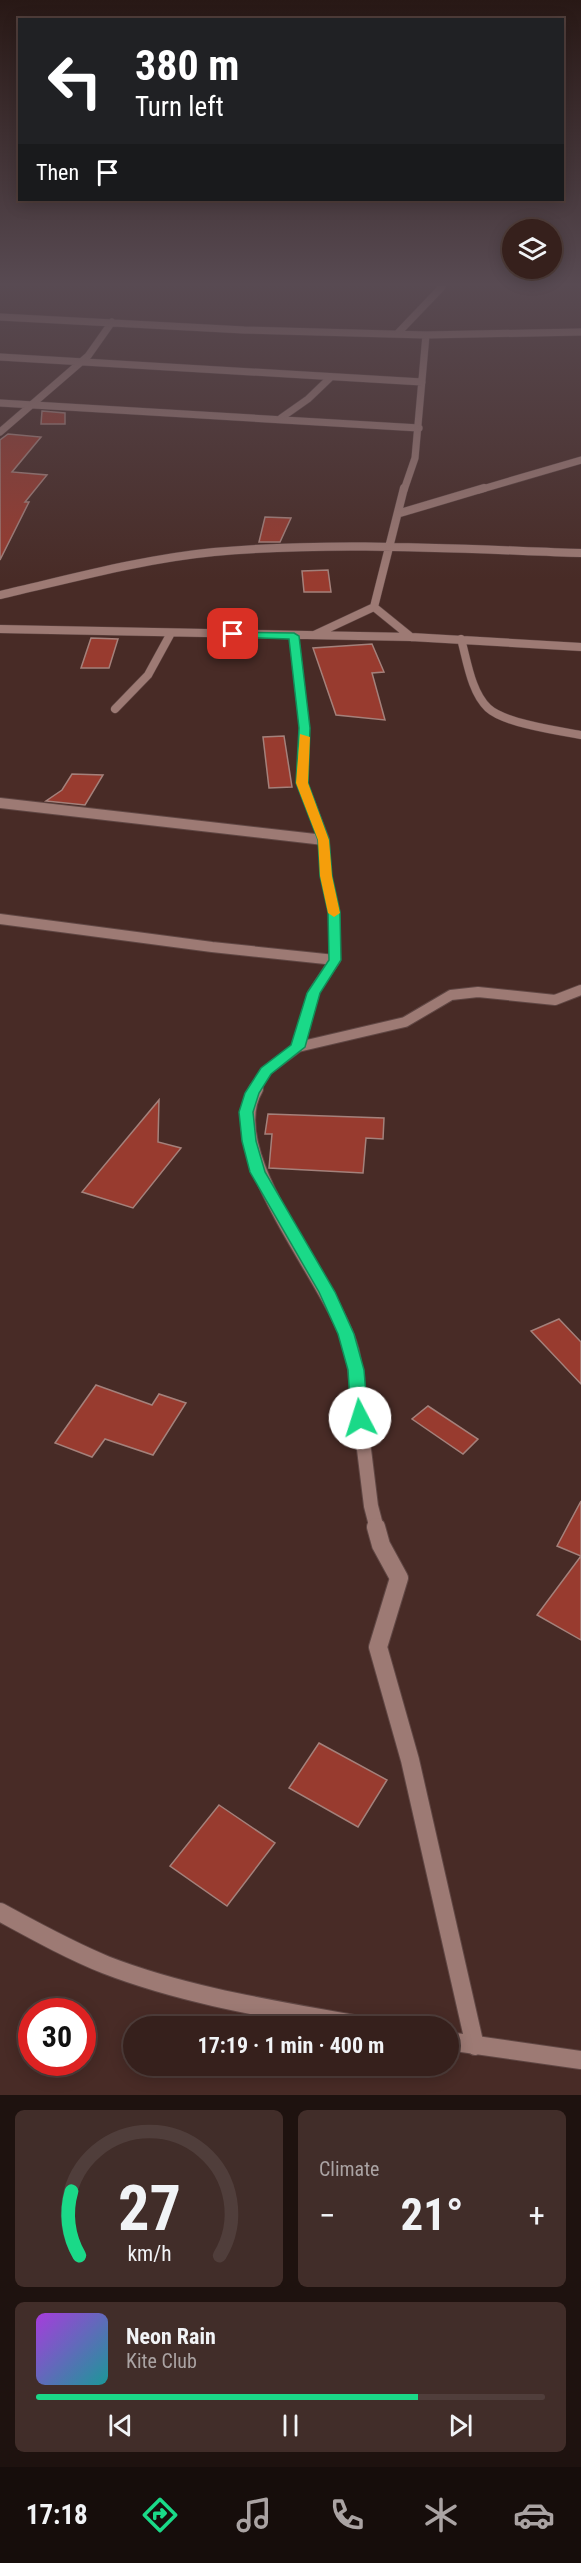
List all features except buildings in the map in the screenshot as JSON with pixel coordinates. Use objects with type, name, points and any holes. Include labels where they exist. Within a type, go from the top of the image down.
[{"type":"street","points":[[0,432],[53,385]]},
{"type":"street","points":[[281,418],[308,399],[323,385]]},
{"type":"street","points":[[310,636],[374,607],[392,548],[401,497],[415,458],[422,385]]},
{"type":"street","points":[[0,404],[281,418],[419,428]]},
{"type":"street","points":[[400,513],[581,460]]},
{"type":"street","points":[[0,596],[162,559],[214,552],[312,547],[581,553]]},
{"type":"street","points":[[374,607],[411,637]]},
{"type":"street","points":[[0,629],[411,637],[581,647]]},
{"type":"street","points":[[115,709],[130,698],[158,662],[171,633]]},
{"type":"street","points":[[294,636],[305,728],[302,783],[324,840],[326,876],[334,912],[335,960],[313,993],[298,1047]]},
{"type":"street","points":[[461,639],[481,698],[489,709],[504,716],[581,735]]},
{"type":"street","points":[[0,803],[324,840]]},
{"type":"street","points":[[0,919],[120,933],[196,946],[289,953],[335,960]]},
{"type":"street","points":[[475,2046],[410,1760],[378,1647],[399,1578],[381,1545],[371,1506],[352,1351],[333,1304],[258,1172],[249,1141],[246,1112],[252,1093],[266,1071],[298,1047],[405,1022],[459,993],[555,1000],[581,990]]},
{"type":"street","points":[[0,1912],[74,1951],[145,1977],[246,2004],[310,2016]]},
{"type":"street","points":[[459,2043],[581,2060]]},
{"type":"slow traffic","points":[[304,737],[302,783],[324,840],[326,876],[334,913]]},
{"type":"route","points":[[233,634],[294,636],[305,728],[302,783],[324,840],[326,876],[334,912],[335,960],[313,993],[303,1021],[298,1047],[266,1071],[252,1093],[246,1112],[249,1141],[258,1172],[276,1207],[327,1292],[346,1334],[356,1370],[360,1418]]}]
